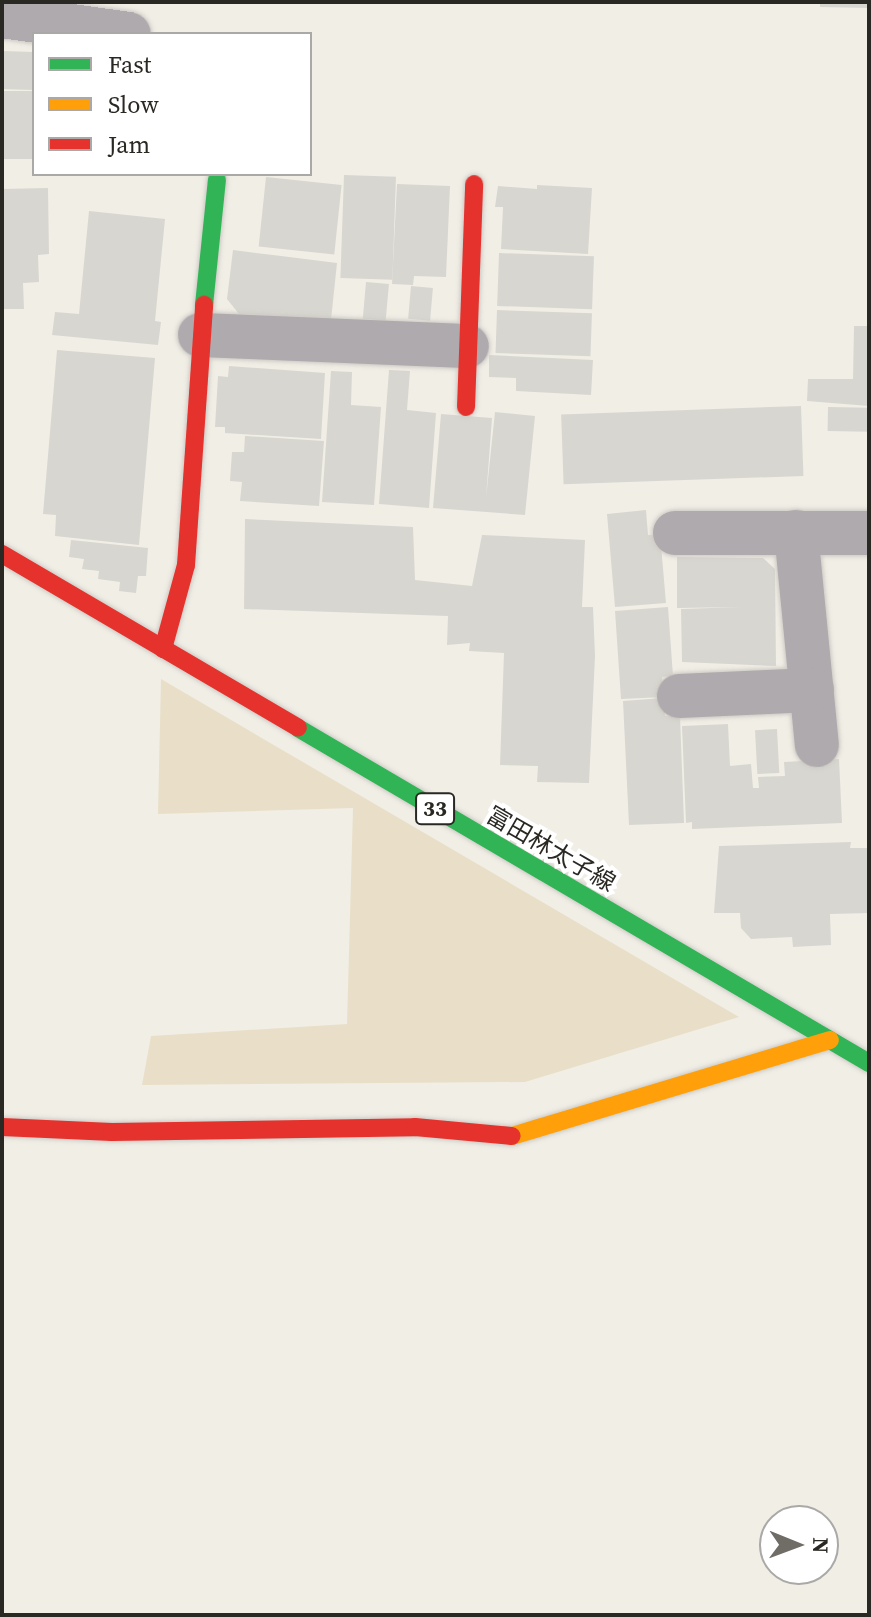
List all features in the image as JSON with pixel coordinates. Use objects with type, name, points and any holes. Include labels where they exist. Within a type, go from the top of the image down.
[{"type":"street","points":[[2,16],[115,32]]},
{"type":"street","points":[[163,649],[186,565],[200,335],[217,180]]},
{"type":"street","points":[[466,407],[474,184]]},
{"type":"street","points":[[200,335],[467,346]]},
{"type":"street","points":[[796,532],[817,745]]},
{"type":"street","points":[[675,533],[869,533]]},
{"type":"street","name":"富田林太子線","points":[[2,554],[869,1063]]},
{"type":"street","points":[[679,696],[812,690]]},
{"type":"street","points":[[2,1127],[127,1132],[415,1127],[480,1137],[519,1136],[830,1040]]},
{"type":"shaded area","points":[[161,679],[739,1017],[525,1082],[142,1085],[151,1036],[347,1024],[353,808],[158,814]]},
{"type":"building","points":[[820,2],[869,2],[869,8],[820,7]]},
{"type":"building","points":[[2,51],[32,52],[32,90],[2,89]]},
{"type":"building","points":[[2,91],[32,91],[32,159],[2,159]]},
{"type":"building","points":[[344,175],[396,177],[392,280],[340,278]]},
{"type":"building","points":[[266,177],[342,185],[334,255],[259,247]]},
{"type":"building","points":[[397,184],[450,186],[446,277],[414,276],[413,285],[392,284]]},
{"type":"building","points":[[537,185],[592,188],[588,254],[501,249],[503,207],[495,207],[498,186],[537,189]]},
{"type":"building","points":[[48,188],[49,254],[38,255],[39,282],[23,283],[24,309],[2,309],[2,189]]},
{"type":"building","points":[[89,211],[165,219],[155,321],[161,322],[158,345],[52,335],[55,312],[79,314]]},
{"type":"building","points":[[233,250],[337,263],[331,320],[239,314],[227,299]]},
{"type":"building","points":[[499,253],[594,256],[592,309],[497,306]]},
{"type":"building","points":[[366,282],[389,284],[386,321],[363,319]]},
{"type":"building","points":[[411,286],[433,288],[430,321],[408,319]]},
{"type":"building","points":[[497,310],[592,313],[590,356],[495,353]]},
{"type":"building","points":[[854,326],[869,326],[869,406],[807,401],[808,379],[853,379]]},
{"type":"building","points":[[57,350],[155,358],[139,545],[55,536],[56,515],[43,514]]},
{"type":"building","points":[[489,355],[593,360],[591,395],[516,391],[516,378],[489,377]]},
{"type":"building","points":[[229,366],[325,373],[321,439],[225,433],[225,427],[215,427],[218,376],[228,377]]},
{"type":"building","points":[[389,370],[410,371],[407,410],[436,413],[429,508],[379,504]]},
{"type":"building","points":[[331,371],[352,372],[351,405],[381,407],[374,505],[322,502]]},
{"type":"building","points":[[801,406],[803,476],[564,484],[561,414]]},
{"type":"building","points":[[828,407],[869,408],[869,432],[828,431]]},
{"type":"building","points":[[495,412],[535,416],[525,515],[433,508],[441,414],[492,418],[486,498]]},
{"type":"building","points":[[245,436],[324,441],[319,506],[240,501],[242,482],[230,481],[232,452],[244,452]]},
{"type":"building","points":[[646,510],[648,535],[660,534],[666,603],[615,607],[607,514]]},
{"type":"building","points":[[245,519],[413,527],[415,580],[472,586],[482,535],[585,540],[582,607],[593,607],[595,656],[589,783],[537,782],[538,766],[500,765],[504,653],[469,651],[470,643],[447,645],[448,616],[244,609]]},
{"type":"building","points":[[71,540],[148,548],[146,576],[138,576],[136,593],[119,591],[120,582],[98,579],[99,571],[82,569],[84,559],[69,557]]},
{"type":"building","points":[[677,557],[763,558],[775,569],[776,666],[682,662],[681,609],[741,607],[677,608]]},
{"type":"building","points":[[668,607],[673,676],[662,677],[663,697],[621,699],[615,611]]},
{"type":"building","points":[[663,698],[665,716],[680,716],[684,823],[629,825],[623,701]]},
{"type":"building","points":[[728,724],[730,766],[751,764],[753,788],[759,788],[758,777],[785,776],[784,762],[839,759],[842,823],[692,829],[692,822],[686,823],[682,726]]},
{"type":"building","points":[[777,729],[779,773],[757,774],[755,730]]},
{"type":"building","points":[[851,842],[850,848],[869,848],[869,913],[830,914],[831,945],[793,947],[792,937],[751,939],[741,928],[740,913],[714,913],[719,846]]},
{"type":"traffic: fast","points":[[204,305],[217,180]]},
{"type":"traffic: fast","points":[[298,728],[869,1063]]},
{"type":"traffic: slow","points":[[512,1136],[830,1040]]},
{"type":"traffic: jam","points":[[466,407],[474,184]]},
{"type":"traffic: jam","points":[[163,649],[186,565],[204,305]]},
{"type":"traffic: jam","points":[[2,554],[298,728]]},
{"type":"traffic: jam","points":[[2,1127],[112,1132],[415,1127],[512,1136]]}]
